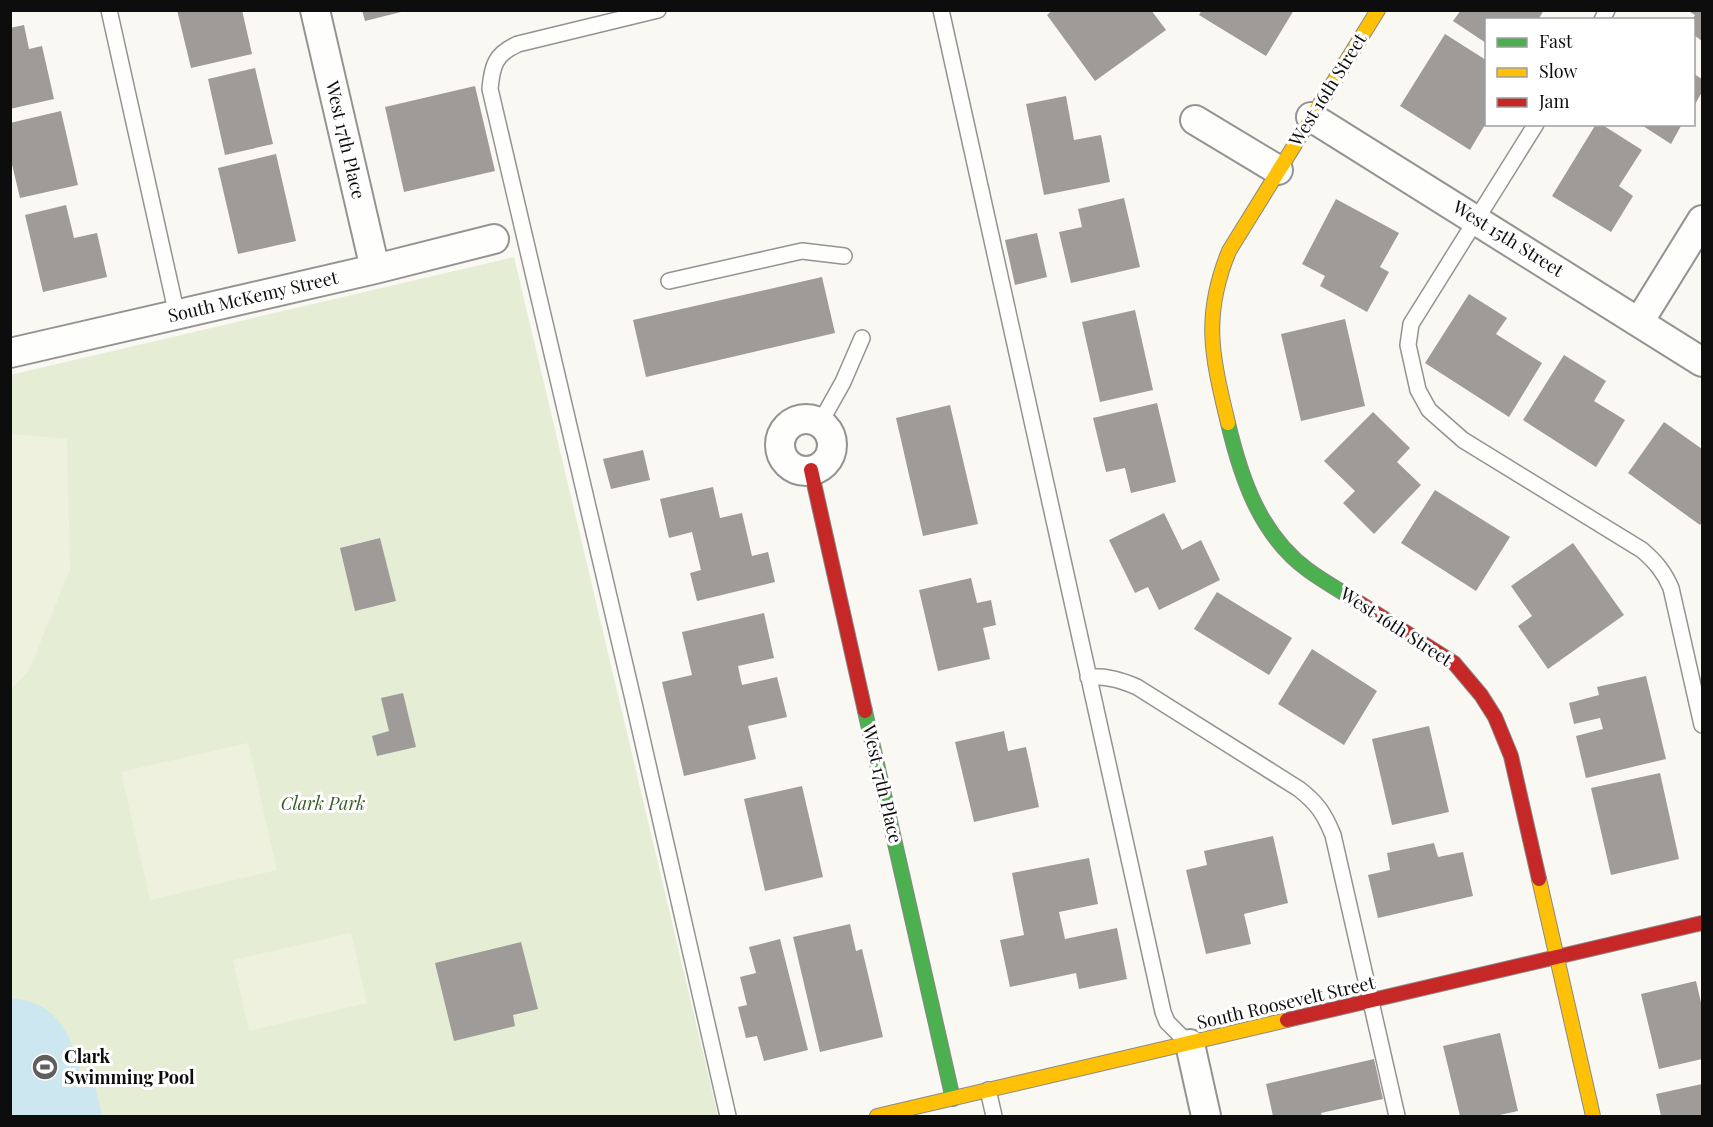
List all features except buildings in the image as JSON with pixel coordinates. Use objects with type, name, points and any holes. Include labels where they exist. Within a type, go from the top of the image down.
[{"type":"street","name":"West 17th Place","points":[[315,10],[375,269]]},
{"type":"street","name":"West 16th Street","points":[[1378,10],[1229,251],[1219,273],[1210,315],[1213,356],[1240,475],[1267,529],[1307,569],[1437,651],[1470,679],[1496,716],[1511,756],[1593,1116]]},
{"type":"street","name":"West 15th Street","points":[[1311,117],[1702,362]]},
{"type":"street","points":[[1195,120],[1278,170]]},
{"type":"street","points":[[1639,322],[1702,220]]},
{"type":"street","name":"South McKemy Street","points":[[10,353],[375,269],[494,239]]},
{"type":"street","points":[[804,419],[820,423],[826,429],[832,445],[826,462],[811,470],[803,471],[788,464],[783,457],[780,440],[788,426],[804,419]]},
{"type":"street","name":"West 17th Place","points":[[811,470],[953,1099]]},
{"type":"street","name":"South Roosevelt Street","points":[[877,1116],[1702,923]]},
{"type":"street","points":[[1190,1044],[1206,1116]]},
{"type":"lane","points":[[109,10],[177,315]]},
{"type":"lane","points":[[658,10],[505,49],[496,60],[490,89],[728,1116]]},
{"type":"lane","points":[[941,10],[1163,1012],[1167,1022],[1190,1044]]},
{"type":"lane","points":[[1535,126],[1411,324],[1408,345],[1418,390],[1429,410],[1463,440],[1642,550],[1655,561],[1665,574],[1671,588],[1702,724]]},
{"type":"lane","points":[[669,281],[802,251],[844,256]]},
{"type":"lane","points":[[820,423],[843,382],[862,338]]},
{"type":"lane","points":[[1088,677],[1112,678],[1137,687],[1299,789],[1313,800],[1325,815],[1333,835],[1397,1116]]},
{"type":"lane","points":[[988,1090],[994,1116]]},
{"type":"green space","name":"Clark Park","points":[[514,257],[718,1116],[11,1116],[10,375]]},
{"type":"green space","points":[[11,434],[67,439],[70,569],[29,671],[11,689]]},
{"type":"green space","points":[[248,743],[277,870],[150,900],[121,772]]},
{"type":"green space","points":[[351,933],[367,1003],[249,1031],[233,960]]},
{"type":"water","name":"Clark Swimming Pool","points":[[10,998],[41,1006],[61,1024],[73,1049],[82,1079],[93,1077],[102,1116],[11,1116]]},
{"type":"traffic: fast","points":[[1228,423],[1246,484],[1265,523],[1277,540],[1308,570],[1355,600]]},
{"type":"traffic: fast","points":[[865,711],[953,1099]]},
{"type":"traffic: slow","points":[[1228,423],[1212,337],[1215,296],[1229,251],[1378,10]]},
{"type":"traffic: slow","points":[[1539,879],[1593,1116]]},
{"type":"traffic: slow","points":[[877,1116],[1287,1020]]},
{"type":"traffic: jam","points":[[811,470],[865,711]]},
{"type":"traffic: jam","points":[[1355,600],[1454,663],[1481,695],[1495,717],[1511,756],[1539,879]]},
{"type":"traffic: jam","points":[[1287,1020],[1702,923]]},
{"type":"place","name":"Clark Swimming Pool","points":[[45,1067]]}]
